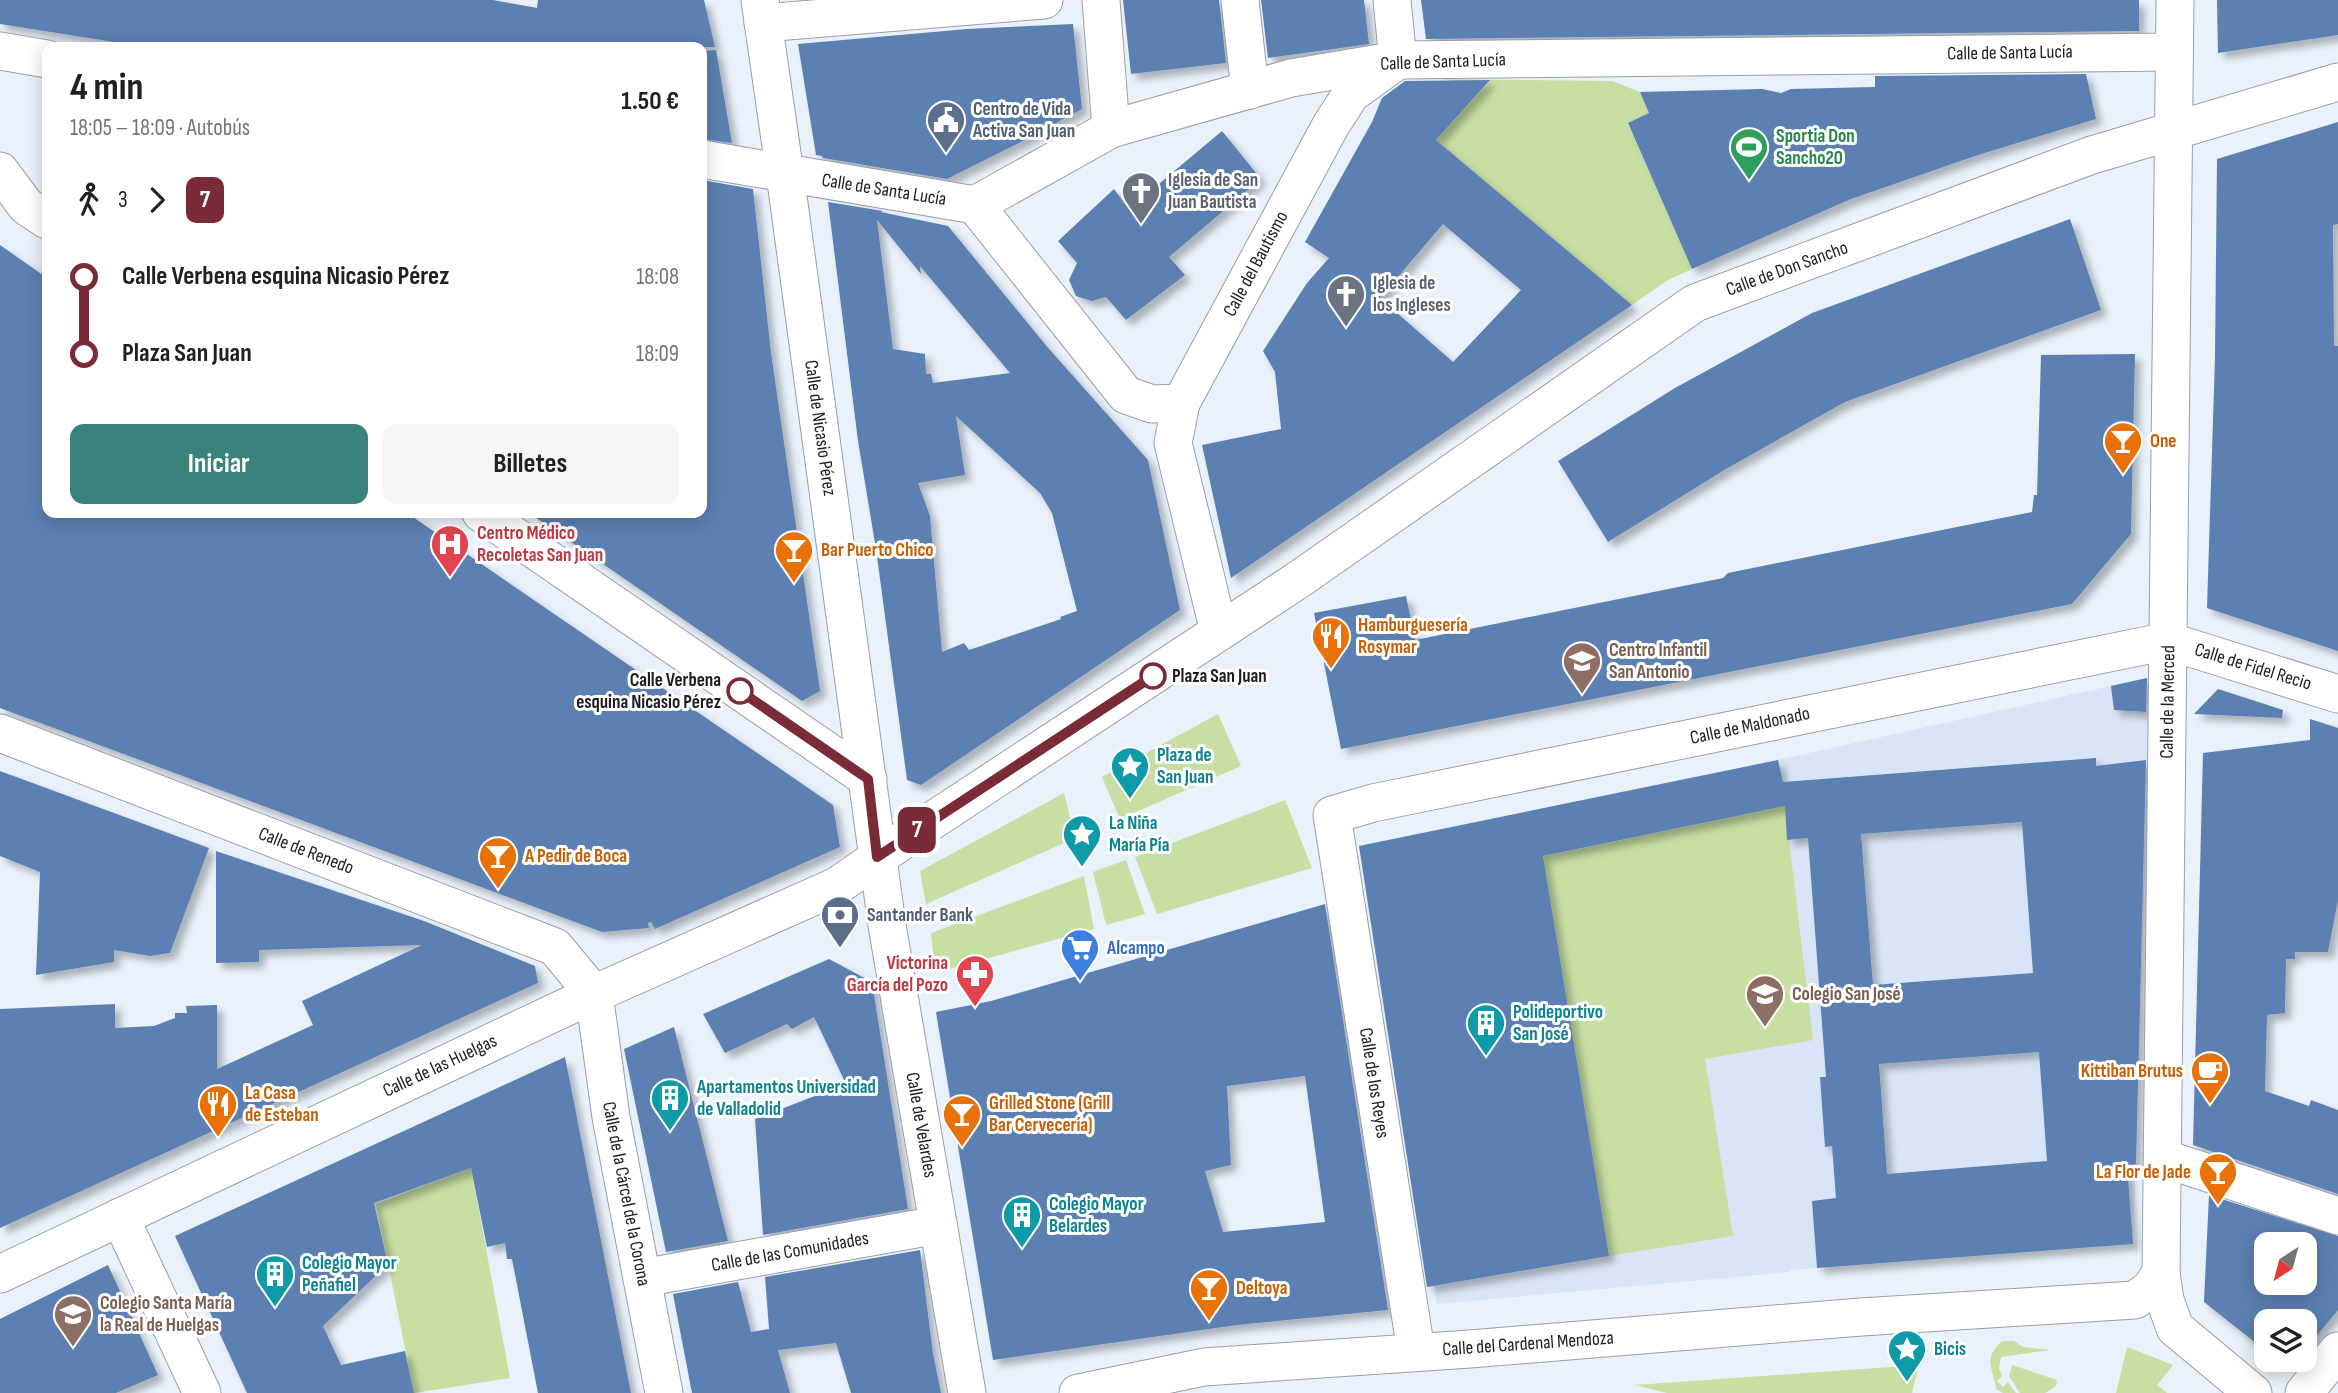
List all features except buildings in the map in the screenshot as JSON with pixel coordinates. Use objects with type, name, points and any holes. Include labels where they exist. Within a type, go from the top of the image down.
[{"type":"street","points":[[761,11],[1044,0]]},
{"type":"street","points":[[1101,0],[1111,129]]},
{"type":"street","points":[[1240,0],[1250,90]]},
{"type":"street","points":[[1392,0],[1398,60]]},
{"type":"street","name":"Calle de la Merced","points":[[2175,0],[2161,1273],[2165,1300],[2175,1328],[2253,1393]]},
{"type":"street","name":"Calle de Nicasio Pérez","points":[[761,11],[877,857]]},
{"type":"street","points":[[0,51],[42,57]]},
{"type":"street","name":"Calle de Santa Lucía","points":[[707,160],[975,205],[1111,129],[1290,78],[1398,60],[2174,52]]},
{"type":"street","name":"Calle del Bautismo","points":[[1219,632],[1173,443],[1181,403],[1331,125],[1351,94],[1398,60]]},
{"type":"street","points":[[1290,78],[1321,100],[1331,125]]},
{"type":"street","name":"Calle de Don Sancho","points":[[1219,632],[1298,580],[1695,303],[2092,155],[2338,82]]},
{"type":"street","points":[[0,171],[30,209]]},
{"type":"street","points":[[975,205],[1126,395],[1153,404],[1181,403]]},
{"type":"street","points":[[488,518],[868,779]]},
{"type":"street","points":[[877,857],[1219,632]]},
{"type":"street","name":"Calle de Fidel Recio","points":[[2168,641],[2338,694]]},
{"type":"street","name":"Calle de Maldonado","points":[[1332,816],[1373,803],[2168,641]]},
{"type":"street","name":"Calle de Renedo","points":[[0,733],[555,947],[594,994]]},
{"type":"street","name":"Calle de los Reyes","points":[[1332,816],[1416,1352]]},
{"type":"street","name":"Calle de las Huelgas","points":[[0,1274],[594,994],[837,886],[877,857]]},
{"type":"street","name":"Calle de Velardes","points":[[877,857],[967,1393]]},
{"type":"street","name":"Calle de la Cárcel de la Corona","points":[[594,994],[611,1117],[664,1393]]},
{"type":"street","points":[[2163,1158],[2338,1216]]},
{"type":"street","points":[[120,1217],[202,1393]]},
{"type":"street","name":"Calle de las Comunidades","points":[[642,1278],[938,1225]]},
{"type":"street","name":"Calle del Cardenal Mendoza","points":[[1078,1393],[1204,1367],[2135,1300],[2150,1289],[2161,1273]]},
{"type":"street","points":[[2307,1392],[2338,1351]]},
{"type":"shaded area","name":"Colegio San José","points":[[2151,677],[2133,1244],[1790,1270],[1437,1304],[1359,846],[1778,760]]},
{"type":"green space","points":[[1438,79],[1612,81],[1640,92],[1649,113],[1628,124],[1692,269],[1668,280],[1632,305],[1436,140],[1486,85]]},
{"type":"green space","points":[[1218,714],[1241,766],[1120,819],[1102,777]]},
{"type":"green space","points":[[1064,793],[1075,838],[926,904],[920,871]]},
{"type":"green space","points":[[1285,800],[1312,868],[1157,914],[1135,857]]},
{"type":"green space","points":[[1785,806],[1813,1040],[1705,1059],[1733,1236],[1609,1256],[1546,872],[1540,857]]},
{"type":"green space","points":[[1126,860],[1145,914],[1106,925],[1093,872]]},
{"type":"green space","points":[[1084,876],[1094,929],[935,973],[931,933]]},
{"type":"green space","points":[[471,1168],[510,1378],[414,1393],[376,1204]]},
{"type":"green space","points":[[2002,1341],[2014,1341],[2023,1347],[2050,1350],[2001,1357],[1999,1368],[2002,1376],[1997,1381],[2003,1387],[2008,1382],[2016,1393],[2003,1393],[1996,1389],[1990,1364],[1992,1353]]},
{"type":"green space","points":[[2127,1347],[2173,1365],[2157,1385],[2167,1393],[2116,1393]]},
{"type":"green space","points":[[1919,1365],[1912,1393],[1667,1393],[1635,1385]]},
{"type":"green space","points":[[2012,1365],[2057,1380],[2056,1386],[2045,1393],[2020,1393],[2009,1376]]},
{"type":"bus line","name":"7","points":[[740,691],[868,779],[877,857],[1153,676]]},
{"type":"place","name":"Centro de Vida Activa San Juan","points":[[946,154]]},
{"type":"place","name":"Sportia Don Sancho20","points":[[1749,181]]},
{"type":"place","name":"Iglesia de San Juan Bautista","points":[[1141,225]]},
{"type":"place","name":"Iglesia de los Ingleses","points":[[1346,328]]},
{"type":"place","name":"One","points":[[2123,475]]},
{"type":"place","name":"Centro Médico Recoletas San Juan","points":[[450,578]]},
{"type":"place","name":"Bar Puerto Chico","points":[[794,584]]},
{"type":"place","name":"Hamburguesería Rosymar","points":[[1331,670]]},
{"type":"place","name":"Plaza San Juan","points":[[1153,676]]},
{"type":"place","name":"Calle Verbena esquina Nicasio Pérez","points":[[740,691]]},
{"type":"place","name":"Centro Infantil San Antonio","points":[[1582,695]]},
{"type":"place","name":"Plaza de San Juan","points":[[1130,800]]},
{"type":"place","name":"La Niña María Pía","points":[[1082,868]]},
{"type":"place","name":"A Pedir de Boca","points":[[498,890]]},
{"type":"place","name":"Santander Bank","points":[[840,949]]},
{"type":"place","name":"Alcampo","points":[[1080,982]]},
{"type":"place","name":"Victorina García del Pozo","points":[[975,1008]]},
{"type":"place","name":"Colegio San José","points":[[1765,1028]]},
{"type":"place","name":"Polideportivo San José","points":[[1486,1057]]},
{"type":"place","name":"Kittiban Brutus","points":[[2210,1105]]},
{"type":"place","name":"Apartamentos Universidad de Valladolid","points":[[670,1132]]},
{"type":"place","name":"La Casa de Esteban","points":[[218,1138]]},
{"type":"place","name":"Grilled Stone (Grill Bar Cervecería)","points":[[962,1148]]},
{"type":"place","name":"La Flor de Jade","points":[[2218,1206]]},
{"type":"place","name":"Colegio Mayor Belardes","points":[[1022,1249]]},
{"type":"place","name":"Colegio Mayor Peñafiel","points":[[275,1308]]},
{"type":"place","name":"Deltoya","points":[[1209,1322]]},
{"type":"place","name":"Colegio Santa María la Real de Huelgas","points":[[73,1348]]},
{"type":"place","name":"Bicis","points":[[1907,1383]]}]
